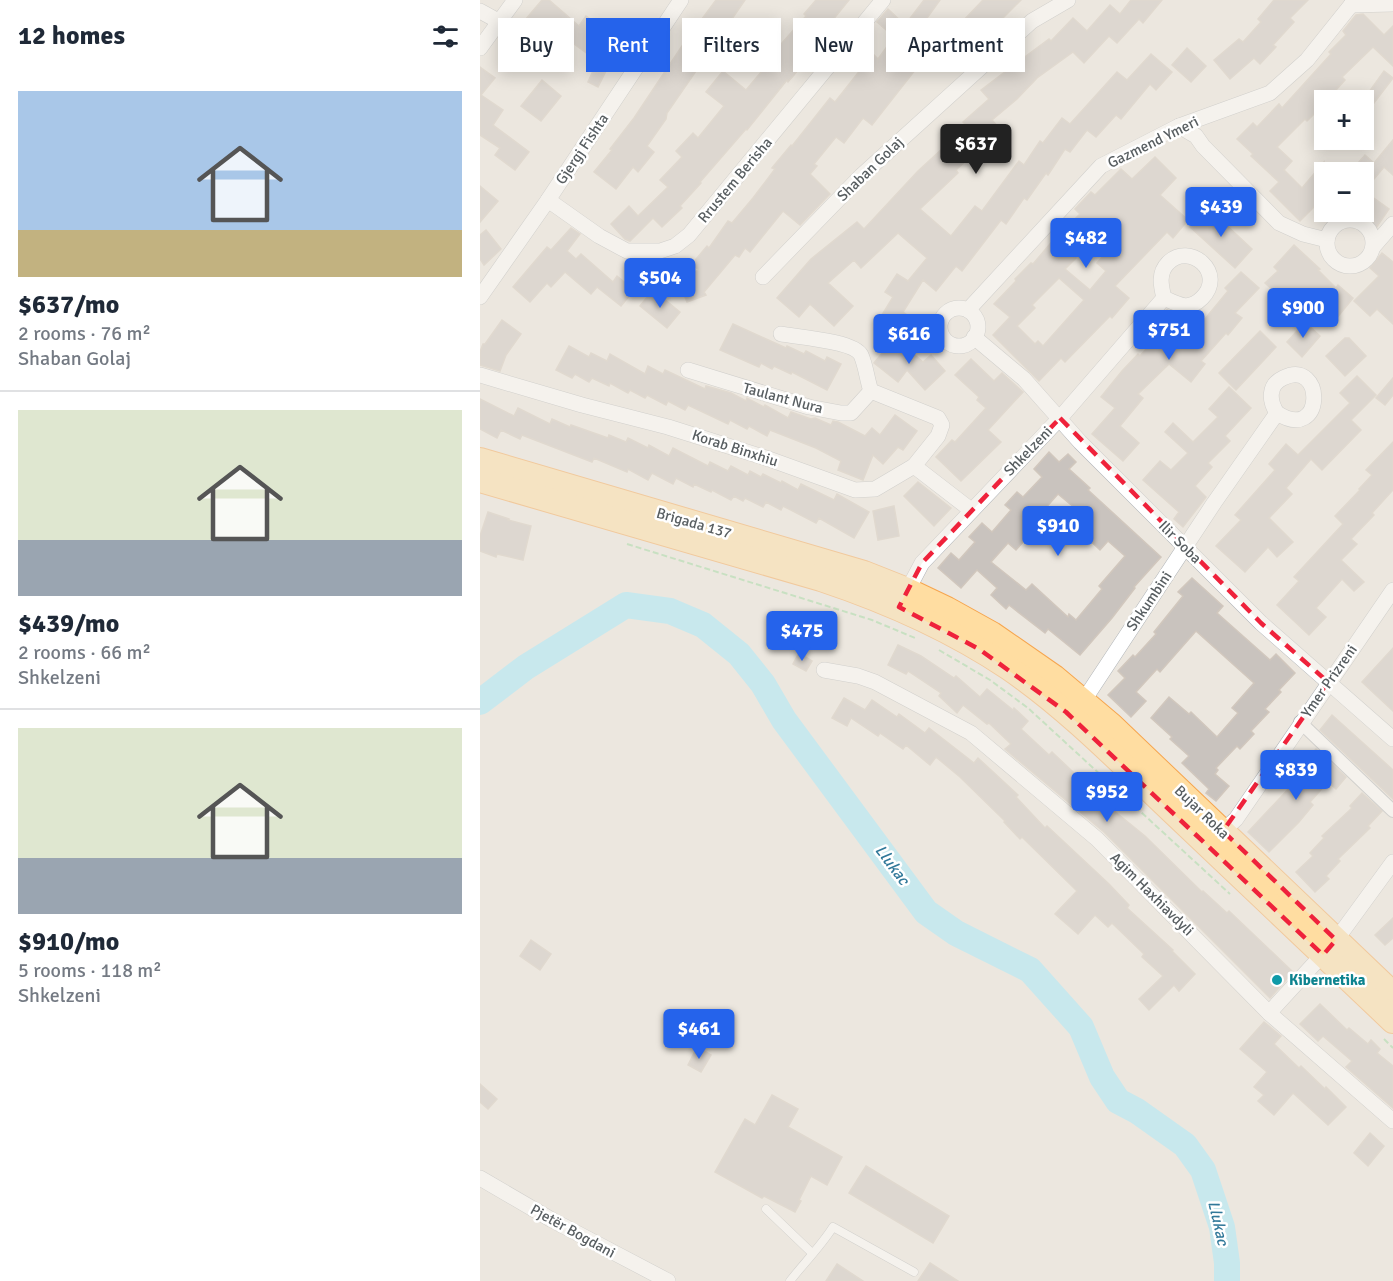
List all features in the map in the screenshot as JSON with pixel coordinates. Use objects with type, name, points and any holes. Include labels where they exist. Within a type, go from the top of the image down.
[{"type":"main road","name":"Brigada 137","points":[[480,460],[833,563],[903,599]]},
{"type":"main road","name":"Brigada 137","points":[[480,480],[821,579],[903,599]]},
{"type":"main road","name":"Bujar Roka","points":[[903,599],[992,634],[1084,700],[1222,831],[1330,947],[1393,1021]]},
{"type":"main road","name":"Bujar Roka","points":[[903,599],[1009,668],[1057,704],[1330,947],[1393,994]]},
{"type":"street","points":[[503,18],[516,0]]},
{"type":"street","name":"Gjergj Fishta","points":[[480,297],[548,200],[681,0]]},
{"type":"street","name":"Rrustem Berisha","points":[[548,200],[599,236],[627,251],[660,251],[675,246],[689,235],[883,0]]},
{"type":"street","name":"Shaban Golaj","points":[[762,277],[886,153],[1032,21],[1068,0]]},
{"type":"street","points":[[1389,0],[1393,3]]},
{"type":"street","points":[[1353,2],[1393,3]]},
{"type":"street","name":"Gazmend Ymeri","points":[[968,310],[1101,166],[1179,126],[1270,93],[1306,60],[1353,2]]},
{"type":"street","points":[[480,10],[498,21]]},
{"type":"street","points":[[480,48],[498,25]]},
{"type":"street","points":[[1179,126],[1196,136],[1203,146],[1279,223],[1303,234],[1327,240]]},
{"type":"street","points":[[1373,247],[1373,238],[1369,230],[1361,223],[1351,220],[1341,222],[1333,228],[1327,240],[1327,247],[1334,260],[1348,267],[1357,266],[1364,262],[1373,247],[1393,224]]},
{"type":"street","name":"Shkelzeni","points":[[903,599],[922,563],[1060,418],[1164,298]]},
{"type":"street","points":[[958,308],[968,310],[975,316],[978,323],[974,337],[966,344],[954,345],[945,339],[941,332],[941,321],[947,312],[958,308]]},
{"type":"street","points":[[781,334],[848,345],[858,351],[861,356],[871,391],[938,418],[942,425],[938,435],[914,466],[971,510]]},
{"type":"street","name":"Ilir Soba","points":[[974,337],[1024,379],[1080,441],[1261,623],[1393,739]]},
{"type":"street","name":"Taulant Nura","points":[[688,369],[809,407],[841,413],[851,413],[871,391]]},
{"type":"street","name":"Korab Binxhiu","points":[[480,375],[668,427],[769,459],[855,490],[875,489],[914,466]]},
{"type":"street","name":"Shkumbini","points":[[1084,700],[1277,413]]},
{"type":"street","name":"Ymer Prizreni","points":[[1222,831],[1236,819],[1300,722],[1393,590]]},
{"type":"street","name":"Agim Haxhiavdyli","points":[[824,670],[858,676],[875,682],[971,733],[1097,839],[1269,1013],[1393,1121]]},
{"type":"street","points":[[1300,722],[1393,811]]},
{"type":"street","points":[[1269,1013],[1330,947],[1393,862]]},
{"type":"street","name":"Pjetër Bogdani","points":[[480,1178],[552,1220],[668,1281]]},
{"type":"lane","points":[[766,1209],[812,1253]]},
{"type":"lane","points":[[790,1281],[812,1253],[824,1242],[833,1227],[914,1272]]},
{"type":"path","points":[[623,543],[872,620],[919,640]]},
{"type":"path","points":[[930,645],[990,680],[1028,708],[1236,900]]},
{"type":"highlighted area","points":[[1060,418],[1261,623],[1328,682],[1223,831],[1336,940],[1323,955],[1066,712],[979,649],[899,607],[922,563]]},
{"type":"building","points":[[542,0],[549,0],[570,18],[527,18]]},
{"type":"building","points":[[716,0],[745,0],[733,18],[703,18]]},
{"type":"building","points":[[816,0],[849,0],[834,18],[804,18],[806,16],[804,14]]},
{"type":"building","points":[[924,0],[940,0],[927,18],[910,18]]},
{"type":"building","points":[[983,0],[1021,0],[1003,18],[966,18]]},
{"type":"building","points":[[1131,0],[1162,0],[1143,23],[1139,19],[1117,43],[1109,36],[1084,63],[1073,52],[1037,78],[992,120],[1000,129],[956,170],[958,173],[920,209],[951,236],[975,206],[982,211],[1019,161],[1024,165],[1040,141],[1043,143],[1062,118],[1070,124],[1117,72],[1127,80],[1151,54],[1172,72],[1156,90],[1150,84],[1121,119],[1116,115],[1096,137],[1087,130],[1070,152],[1065,149],[1048,175],[1046,173],[1027,200],[1024,198],[1006,224],[1001,220],[962,271],[956,266],[936,291],[923,280],[903,312],[910,317],[898,336],[877,323],[893,297],[885,292],[897,274],[908,281],[927,258],[898,233],[861,268],[854,260],[828,283],[853,306],[834,326],[810,304],[799,317],[777,298],[811,259],[857,222],[864,229],[918,171],[967,126],[963,122],[989,99],[981,90],[1005,72],[1025,72],[1025,57],[1049,39],[1051,41],[1073,18],[1087,31],[1110,5],[1120,14]]},
{"type":"building","points":[[1274,0],[1308,0],[1290,18],[1294,22],[1273,45],[1276,47],[1260,64],[1254,58],[1230,79],[1214,60],[1239,39],[1243,42],[1261,22],[1258,19]]},
{"type":"building","points":[[888,9],[898,18],[886,18],[886,30],[877,22]]},
{"type":"building","points":[[1363,14],[1384,35],[1393,26],[1393,66],[1373,47],[1342,77],[1345,80],[1336,90],[1314,90],[1314,114],[1307,121],[1305,119],[1277,147],[1292,161],[1284,170],[1302,188],[1314,174],[1314,207],[1300,221],[1270,191],[1279,182],[1251,156],[1253,154],[1237,139],[1253,123],[1257,127],[1279,104],[1282,108],[1331,54],[1329,52],[1346,35],[1343,31],[1356,15]]},
{"type":"building","points":[[586,16],[589,18],[586,18],[586,53],[574,44],[574,22],[579,26]]},
{"type":"building","points":[[793,31],[793,72],[796,72],[788,82],[787,80],[747,130],[700,182],[680,206],[682,208],[662,227],[653,218],[630,241],[625,239],[611,224],[629,206],[638,216],[668,187],[660,180],[682,157],[676,151],[693,133],[698,138],[724,106],[706,92],[722,72],[746,90],[761,72],[781,72],[781,44]]},
{"type":"building","points":[[682,46],[682,72],[695,72],[647,146],[654,152],[638,172],[633,167],[616,189],[594,172],[612,150],[610,149],[665,72],[670,72],[670,64]]},
{"type":"building","points":[[886,48],[886,72],[914,72],[872,125],[863,118],[844,143],[836,137],[814,164],[817,166],[810,174],[830,194],[800,225],[783,211],[750,252],[745,248],[739,257],[735,255],[704,292],[706,295],[687,302],[678,279],[699,270],[692,264],[707,246],[709,248],[728,221],[732,223],[753,198],[775,169],[772,168],[830,98],[835,102],[859,72],[874,72],[874,55],[878,59]]},
{"type":"building","points":[[1187,48],[1206,66],[1191,82],[1172,65]]},
{"type":"building","points":[[480,67],[495,78],[481,95],[503,110],[493,125],[529,152],[515,170],[495,155],[500,148],[480,135]]},
{"type":"building","points":[[1384,71],[1393,78],[1374,103],[1374,90],[1370,90]]},
{"type":"building","points":[[593,72],[606,72],[598,87],[588,82]]},
{"type":"building","points":[[542,80],[561,96],[541,121],[521,106]]},
{"type":"building","points":[[1393,140],[1393,175],[1384,167],[1374,179],[1374,163]]},
{"type":"building","points":[[1365,155],[1373,162],[1359,162]]},
{"type":"building","points":[[1155,157],[1176,178],[1160,195],[1188,220],[1173,238],[1167,232],[1115,286],[1129,298],[1112,318],[1110,316],[1065,362],[1061,358],[1039,381],[993,335],[1010,317],[994,304],[1016,281],[1015,279],[1031,263],[1033,264],[1080,214],[1075,209],[1091,192],[1095,195],[1121,169],[1132,179]],"holes":[[[1098,231],[1113,245],[1097,263],[1106,271],[1090,290],[1065,269],[1076,258],[1073,255]],[[1059,278],[1084,300],[1043,346],[1038,341],[1035,344],[1017,326],[1035,308],[1032,305]]]},
{"type":"building","points":[[480,186],[498,201],[480,222]]},
{"type":"building","points":[[1374,198],[1389,209],[1376,228],[1368,222],[1374,222]]},
{"type":"building","points":[[1207,207],[1252,249],[1235,268],[1190,227]]},
{"type":"building","points":[[571,228],[580,234],[567,251],[576,259],[581,254],[613,282],[617,276],[634,290],[621,306],[597,287],[591,294],[565,272],[551,287],[547,283],[530,302],[513,287],[547,247],[551,250]]},
{"type":"building","points":[[486,230],[501,249],[484,265],[480,259],[480,235]]},
{"type":"building","points":[[1294,245],[1320,269],[1318,270],[1336,288],[1338,285],[1353,298],[1336,319],[1322,307],[1318,310],[1297,289],[1286,302],[1265,283],[1278,271],[1274,267]]},
{"type":"building","points":[[1382,253],[1393,262],[1393,324],[1377,309],[1370,316],[1354,301],[1379,276],[1370,268]]},
{"type":"building","points":[[1241,272],[1259,288],[1235,313],[1242,318],[1201,361],[1205,364],[1191,382],[1169,364],[1138,394],[1143,398],[1120,426],[1139,443],[1123,461],[1092,434],[1115,408],[1101,397],[1122,371],[1138,354],[1140,356],[1166,326],[1159,319],[1167,310],[1176,314],[1195,331],[1228,291],[1225,288]]},
{"type":"building","points":[[653,290],[680,312],[667,328],[640,306]]},
{"type":"building","points":[[502,320],[521,334],[506,355],[500,371],[480,365],[480,352],[483,344]]},
{"type":"building","points":[[1305,322],[1320,336],[1302,357],[1287,342]]},
{"type":"building","points":[[733,324],[786,348],[787,346],[804,354],[806,351],[825,361],[827,357],[841,364],[827,390],[792,372],[791,374],[774,366],[772,369],[761,363],[759,367],[720,350]]},
{"type":"building","points":[[1260,331],[1276,347],[1236,390],[1219,373]]},
{"type":"building","points":[[895,338],[923,362],[931,355],[945,371],[925,390],[907,370],[898,382],[874,363]]},
{"type":"building","points":[[1345,338],[1349,338],[1366,356],[1345,376],[1326,356]]},
{"type":"building","points":[[569,346],[589,357],[591,353],[607,361],[610,354],[645,374],[648,366],[663,374],[665,370],[705,389],[706,386],[731,393],[746,401],[747,398],[764,407],[765,405],[788,418],[791,412],[831,425],[833,421],[838,422],[865,436],[872,428],[880,435],[895,415],[917,431],[903,450],[898,447],[883,464],[873,455],[863,480],[838,470],[841,461],[816,448],[770,430],[767,436],[749,426],[747,429],[730,420],[728,424],[688,405],[685,410],[668,401],[666,405],[647,395],[645,398],[630,390],[628,393],[610,383],[609,386],[592,378],[589,382],[575,374],[572,378],[556,370]]},
{"type":"building","points":[[971,359],[994,381],[1002,373],[1023,392],[988,430],[1001,442],[961,481],[936,457],[952,440],[955,442],[986,408],[977,400],[979,397],[955,375]]},
{"type":"building","points":[[1357,376],[1376,395],[1351,420],[1361,430],[1322,470],[1311,459],[1286,488],[1292,494],[1269,518],[1293,542],[1277,557],[1268,547],[1245,572],[1216,546],[1241,520],[1235,515],[1275,470],[1269,464],[1286,444],[1298,455],[1350,403],[1340,393]]},
{"type":"building","points":[[1393,378],[1393,395],[1385,405],[1376,398]]},
{"type":"building","points":[[1229,387],[1251,408],[1225,436],[1230,441],[1208,463],[1212,467],[1195,486],[1206,497],[1183,527],[1174,519],[1179,512],[1143,480],[1160,461],[1171,470],[1188,453],[1165,432],[1173,423],[1193,442],[1218,417],[1209,409]]},
{"type":"building","points":[[480,399],[514,416],[518,408],[550,424],[552,419],[608,438],[609,435],[626,442],[628,438],[648,448],[649,445],[669,456],[673,448],[708,466],[710,462],[728,471],[731,466],[748,475],[750,471],[761,477],[763,474],[798,490],[801,484],[834,500],[837,494],[869,512],[854,538],[819,518],[816,523],[783,506],[781,510],[766,502],[763,507],[745,498],[743,501],[734,496],[731,500],[712,490],[711,492],[694,484],[693,487],[676,478],[673,484],[652,473],[648,480],[628,469],[627,472],[594,458],[592,462],[522,435],[520,439],[501,430],[497,438],[480,429]]},
{"type":"building","points":[[1393,442],[1393,490],[1372,513],[1374,515],[1351,539],[1357,544],[1341,560],[1364,582],[1354,591],[1342,579],[1316,608],[1326,617],[1309,635],[1277,605],[1299,581],[1294,577],[1343,524],[1335,516],[1372,475],[1366,470]]},
{"type":"building","points":[[1049,452],[1059,462],[1068,454],[1076,462],[1069,469],[1090,488],[1088,490],[1161,557],[1080,655],[1048,629],[1045,633],[1009,605],[1006,609],[991,595],[997,588],[977,570],[961,588],[938,568],[951,553],[959,560],[975,542],[969,537],[982,523],[992,532],[1011,510],[1005,505],[1017,492],[1023,497],[1042,477],[1034,469]],"holes":[[[1058,494],[1076,509],[1059,527],[1073,542],[1082,533],[1100,550],[1108,541],[1125,556],[1099,586],[1102,589],[1076,620],[1069,614],[1068,617],[1032,584],[1026,590],[991,562],[1008,543],[1016,550],[1031,533],[1027,529]]]},
{"type":"building","points":[[918,482],[951,508],[934,526],[904,496]]},
{"type":"building","points":[[894,506],[899,536],[878,540],[873,511]]},
{"type":"building","points":[[488,512],[531,526],[523,560],[497,554],[496,557],[480,551],[480,536]]},
{"type":"building","points":[[1192,578],[1223,606],[1217,613],[1270,660],[1276,654],[1295,673],[1265,709],[1269,712],[1251,731],[1254,734],[1240,749],[1237,746],[1216,768],[1218,770],[1215,774],[1229,786],[1216,801],[1206,793],[1209,789],[1182,763],[1189,756],[1151,718],[1169,697],[1189,714],[1191,712],[1217,737],[1238,713],[1232,708],[1254,683],[1196,631],[1160,672],[1157,669],[1136,692],[1146,701],[1131,717],[1108,695],[1125,678],[1118,671],[1133,655],[1135,657],[1156,634],[1154,632],[1183,596],[1178,592]]},
{"type":"building","points":[[898,645],[921,656],[954,678],[956,676],[980,697],[987,689],[1013,710],[1014,708],[1028,721],[1021,729],[1049,755],[1052,752],[1113,810],[1145,836],[1202,892],[1227,913],[1229,911],[1293,972],[1270,998],[1104,832],[1005,749],[1011,744],[989,723],[987,724],[963,705],[957,713],[939,696],[941,693],[908,671],[906,674],[888,665]]},
{"type":"building","points":[[1393,648],[1393,711],[1362,682]]},
{"type":"building","points":[[799,653],[812,661],[806,671],[793,664]]},
{"type":"building","points":[[844,698],[865,710],[872,700],[897,717],[899,714],[925,733],[929,728],[974,763],[978,758],[1018,795],[1016,797],[1045,828],[1047,826],[1109,884],[1129,905],[1127,908],[1173,950],[1195,974],[1179,991],[1174,985],[1149,1010],[1139,999],[1163,976],[1142,957],[1144,954],[1112,923],[1108,927],[1095,915],[1078,934],[1055,914],[1077,891],[1022,837],[1020,839],[960,777],[936,757],[930,765],[906,745],[903,749],[880,733],[878,736],[851,718],[847,726],[832,718]]},
{"type":"building","points":[[1332,715],[1393,770],[1393,799],[1320,730]]},
{"type":"building","points":[[1316,749],[1346,777],[1336,789],[1328,782],[1310,802],[1313,805],[1299,822],[1269,852],[1248,832],[1295,782],[1292,779]]},
{"type":"building","points":[[1362,793],[1382,811],[1368,826],[1370,828],[1338,859],[1340,861],[1326,876],[1329,879],[1315,892],[1296,872],[1313,856],[1310,853],[1324,838],[1322,836],[1352,808],[1350,806]]},
{"type":"building","points":[[1393,918],[1393,938],[1385,945],[1375,935]]},
{"type":"building","points":[[531,940],[551,954],[540,970],[520,956]]},
{"type":"building","points":[[1320,1004],[1347,1030],[1349,1028],[1368,1044],[1371,1040],[1380,1049],[1377,1053],[1393,1066],[1393,1108],[1346,1067],[1352,1061],[1323,1036],[1318,1041],[1300,1024]]},
{"type":"building","points":[[1264,1022],[1281,1036],[1274,1044],[1299,1068],[1301,1066],[1325,1089],[1326,1087],[1346,1107],[1328,1125],[1293,1093],[1274,1115],[1258,1101],[1264,1095],[1254,1087],[1267,1072],[1240,1049]]},
{"type":"building","points":[[697,1047],[711,1055],[701,1072],[688,1065]]},
{"type":"building","points":[[480,1084],[497,1099],[488,1109],[480,1102]]},
{"type":"building","points":[[772,1095],[798,1109],[788,1127],[842,1157],[827,1185],[811,1176],[795,1212],[764,1196],[762,1198],[715,1172],[745,1119],[755,1125]]},
{"type":"building","points":[[1370,1133],[1384,1146],[1368,1166],[1354,1153]]},
{"type":"building","points":[[866,1166],[949,1216],[933,1243],[849,1193]]},
{"type":"building","points":[[930,1263],[958,1281],[918,1281]]},
{"type":"building","points":[[837,1264],[863,1281],[826,1281]]},
{"type":"waterway","name":"Llukac","points":[[480,702],[526,667],[626,605],[670,611],[703,625],[739,654],[763,684],[784,720],[926,912],[956,933],[1030,970],[1081,1027],[1102,1077],[1118,1101],[1137,1111],[1185,1145],[1203,1170],[1222,1227],[1227,1281]]},
{"type":"place","name":"Kibernetika","points":[[1277,980]]}]
